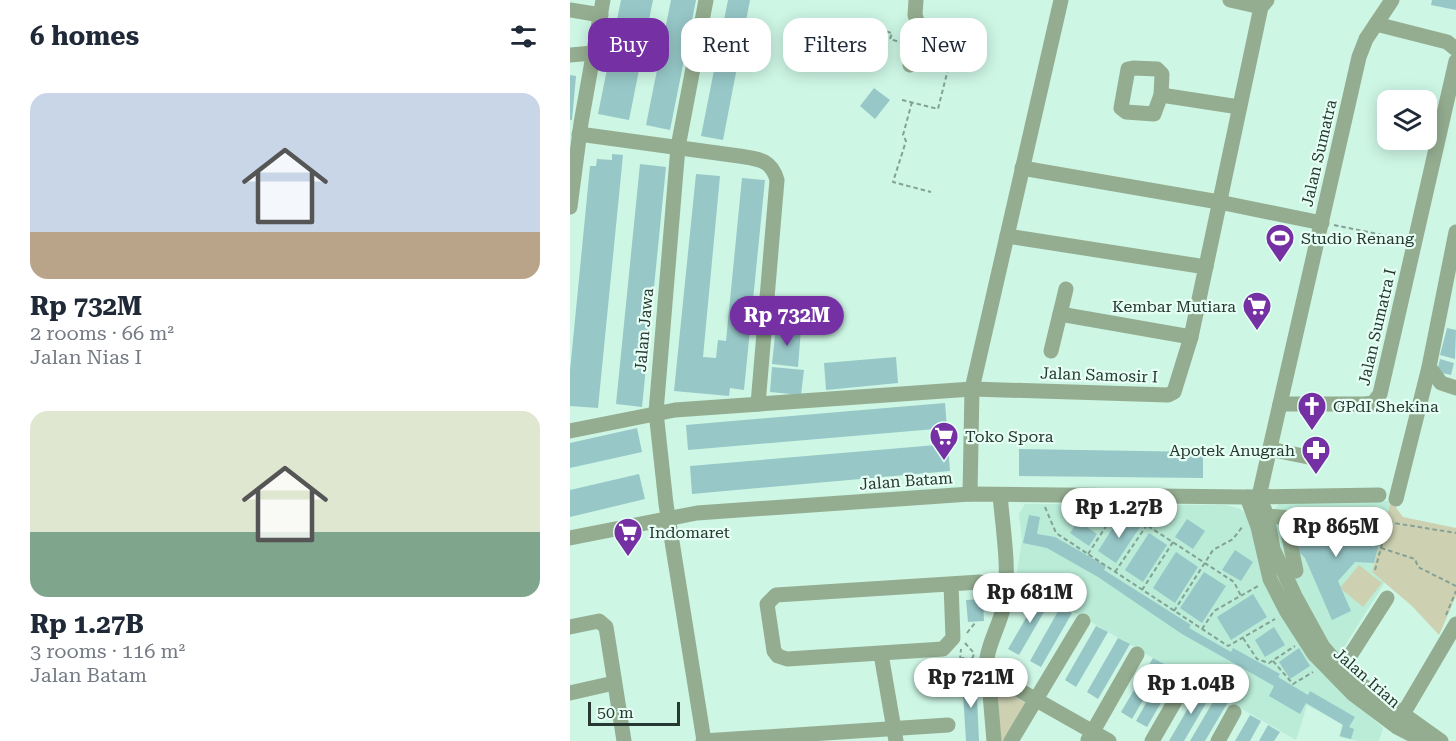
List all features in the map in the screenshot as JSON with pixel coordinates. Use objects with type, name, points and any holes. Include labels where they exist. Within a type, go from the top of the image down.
[{"type":"street","name":"Jalan Jawa","points":[[704,741],[670,517],[666,504],[656,412],[678,147],[706,0]]},
{"type":"street","points":[[916,0],[916,18]]},
{"type":"street","points":[[970,494],[972,389],[1061,0]]},
{"type":"street","points":[[1230,0],[1264,3]]},
{"type":"street","name":"Jalan Sumatra","points":[[1253,496],[1270,449],[1359,57],[1366,39],[1392,0]]},
{"type":"street","name":"Jalan Samosir I","points":[[570,431],[656,412],[972,389],[1168,395],[1174,392],[1178,386],[1191,337],[1239,107],[1264,3]]},
{"type":"street","points":[[570,10],[602,7]]},
{"type":"street","points":[[1376,24],[1448,42],[1456,49]]},
{"type":"street","points":[[570,55],[588,53]]},
{"type":"street","name":"Jalan Sumatra I","points":[[1280,404],[1365,404],[1377,399],[1456,61]]},
{"type":"street","points":[[570,207],[577,128],[588,72]]},
{"type":"street","points":[[1161,95],[1239,107]]},
{"type":"street","points":[[577,128],[764,160],[771,165],[777,180],[758,404]]},
{"type":"street","points":[[1022,168],[1220,202],[1322,223]]},
{"type":"street","points":[[1396,499],[1429,368],[1456,232]]},
{"type":"street","points":[[1007,236],[1206,267]]},
{"type":"street","points":[[1051,351],[1066,289]]},
{"type":"street","points":[[1060,314],[1191,337]]},
{"type":"street","points":[[1429,368],[1441,383],[1456,388]]},
{"type":"street","points":[[1270,449],[1308,457]]},
{"type":"street","name":"Jalan Batam","points":[[570,538],[670,517],[970,494],[1044,496],[1379,495]]},
{"type":"street","points":[[994,741],[989,645],[999,627],[1005,588],[1000,495]]},
{"type":"street","name":"Jalan Irian","points":[[1253,496],[1259,516],[1320,656]]},
{"type":"street","points":[[1259,516],[1374,524]]},
{"type":"street","name":"Jalan Irian","points":[[1259,516],[1258,527],[1270,579],[1304,640],[1339,674],[1384,703],[1398,727],[1424,741]]},
{"type":"street","points":[[1285,518],[1296,571]]},
{"type":"street","points":[[951,584],[953,638],[944,650],[782,658],[774,651],[767,604],[776,595],[980,582]]},
{"type":"street","name":"Jalan Irian","points":[[1339,674],[1387,598]]},
{"type":"street","points":[[570,627],[599,621],[606,627],[624,741]]},
{"type":"street","points":[[1011,741],[1083,621]]},
{"type":"street","name":"Jalan Irian","points":[[1398,727],[1450,623]]},
{"type":"street","points":[[881,654],[895,735]]},
{"type":"street","points":[[1090,737],[1137,654]]},
{"type":"street","points":[[989,673],[1036,699],[1090,737],[1109,741]]},
{"type":"street","points":[[1152,741],[1186,682]]},
{"type":"street","points":[[570,693],[614,683]]},
{"type":"street","points":[[1218,741],[1234,712]]},
{"type":"street","points":[[704,741],[895,735],[948,725]]},
{"type":"street","name":"Jalan Irian","points":[[1398,727],[1423,726],[1441,741]]},
{"type":"path","points":[[888,32],[892,33],[890,39],[900,46]]},
{"type":"path","points":[[902,99],[938,109],[947,72]]},
{"type":"path","points":[[912,102],[903,135],[906,141],[893,182],[931,192]]},
{"type":"path","points":[[1322,223],[1415,242]]},
{"type":"path","points":[[1044,496],[1046,514],[1056,533],[1228,646],[1287,612]]},
{"type":"path","points":[[1088,554],[1112,517],[1112,496]]},
{"type":"path","points":[[1115,572],[1157,513],[1157,496]]},
{"type":"path","points":[[1174,610],[1214,550],[1233,539],[1259,516]]},
{"type":"path","points":[[1375,570],[1388,522],[1456,532]]},
{"type":"path","points":[[1148,526],[1234,582],[1241,596]]},
{"type":"path","points":[[1142,590],[1173,542]]},
{"type":"path","points":[[1381,548],[1415,559],[1418,567],[1456,586]]},
{"type":"path","points":[[1202,629],[1214,611],[1270,579]]},
{"type":"path","points":[[1450,623],[1456,591]]},
{"type":"path","points":[[967,663],[974,657],[974,653],[964,637],[975,623]]},
{"type":"path","points":[[1243,638],[1257,659],[1269,663],[1304,640]]},
{"type":"path","points":[[1273,661],[1293,684],[1320,656]]},
{"type":"shaded area","points":[[1287,500],[1391,501],[1372,572],[1385,582],[1339,655],[1331,650],[1284,566],[1276,542],[1274,510],[1280,503]]},
{"type":"shaded area","points":[[1391,501],[1403,517],[1456,528],[1456,596],[1439,635],[1412,606],[1372,572]]},
{"type":"shaded area","points":[[1025,504],[1225,505],[1238,508],[1247,514],[1255,543],[1351,699],[1383,728],[1379,741],[1358,741],[1339,737],[1342,724],[1307,705],[1296,740],[1016,579],[1022,539],[1019,514]]},
{"type":"shaded area","points":[[1359,565],[1382,583],[1363,607],[1340,588]]},
{"type":"shaded area","points":[[997,686],[1026,703],[1006,741],[998,741]]},
{"type":"building","points":[[621,0],[653,0],[649,18],[617,18]]},
{"type":"building","points":[[671,0],[696,0],[692,18],[681,18],[682,72],[670,130],[646,125],[657,72],[669,72],[667,18]]},
{"type":"building","points":[[728,0],[750,0],[747,18],[724,18]]},
{"type":"building","points":[[1432,0],[1456,0],[1456,10],[1431,5]]},
{"type":"building","points":[[606,72],[639,72],[629,120],[598,114]]},
{"type":"building","points":[[714,72],[736,72],[723,140],[701,136]]},
{"type":"building","points":[[570,75],[576,76],[572,120],[570,120]]},
{"type":"building","points":[[874,88],[890,100],[875,119],[860,106]]},
{"type":"building","points":[[612,154],[623,155],[598,408],[570,406],[570,371],[590,166],[596,166],[597,159],[612,160]]},
{"type":"building","points":[[640,164],[666,167],[642,407],[616,404]]},
{"type":"building","points":[[696,174],[720,176],[703,357],[716,358],[718,340],[726,341],[742,178],[765,180],[744,390],[730,388],[729,396],[674,391]]},
{"type":"building","points":[[776,327],[801,329],[798,367],[772,364]]},
{"type":"building","points":[[1447,328],[1456,330],[1455,359],[1440,355]]},
{"type":"building","points":[[896,357],[898,383],[826,390],[824,363]]},
{"type":"building","points":[[1440,359],[1454,363],[1451,375],[1437,372]]},
{"type":"building","points":[[772,367],[804,370],[801,395],[770,392]]},
{"type":"building","points":[[945,403],[947,428],[688,450],[686,425]]},
{"type":"building","points":[[637,428],[642,452],[570,468],[570,443]]},
{"type":"building","points":[[948,444],[950,471],[692,494],[690,466]]},
{"type":"building","points":[[1019,449],[1203,452],[1203,478],[1019,476]]},
{"type":"building","points":[[639,474],[645,499],[570,517],[570,490]]},
{"type":"building","points":[[1029,515],[1040,517],[1037,534],[1055,537],[1106,566],[1104,570],[1191,625],[1189,628],[1231,652],[1233,648],[1280,674],[1278,677],[1308,695],[1310,691],[1355,717],[1349,727],[1354,729],[1351,739],[1340,736],[1343,725],[1306,703],[1300,714],[1269,696],[1274,686],[1182,634],[1098,577],[1047,548],[1023,543]]},
{"type":"building","points":[[1121,515],[1140,527],[1116,563],[1098,551]]},
{"type":"building","points":[[1187,519],[1205,531],[1193,549],[1175,537]]},
{"type":"building","points":[[1078,521],[1097,534],[1089,546],[1070,533]]},
{"type":"building","points":[[1306,524],[1383,528],[1374,563],[1355,562],[1338,581],[1351,611],[1332,620],[1305,558],[1297,550],[1295,542],[1300,529]]},
{"type":"building","points":[[1149,533],[1167,545],[1143,582],[1125,570]]},
{"type":"building","points":[[1235,550],[1253,562],[1241,581],[1222,570]]},
{"type":"building","points":[[1176,552],[1198,567],[1175,603],[1153,588]]},
{"type":"building","points":[[1204,572],[1226,586],[1202,623],[1180,608]]},
{"type":"building","points":[[1040,594],[1051,600],[1019,655],[1008,649]]},
{"type":"building","points":[[1253,594],[1267,617],[1231,640],[1217,617]]},
{"type":"building","points":[[983,599],[984,621],[968,622],[966,600]]},
{"type":"building","points":[[1061,606],[1072,613],[1041,667],[1030,661]]},
{"type":"building","points":[[1096,626],[1108,632],[1076,687],[1065,680]]},
{"type":"building","points":[[1274,627],[1285,645],[1265,657],[1255,640]]},
{"type":"building","points":[[1118,638],[1130,644],[1098,699],[1087,692]]},
{"type":"building","points":[[1299,648],[1310,666],[1290,679],[1279,662]]},
{"type":"building","points":[[1153,658],[1164,664],[1132,719],[1121,712]]},
{"type":"building","points":[[1167,666],[1178,673],[1147,727],[1136,721]]},
{"type":"building","points":[[962,677],[976,677],[979,741],[966,741]]},
{"type":"building","points":[[1201,686],[1212,693],[1184,741],[1169,741]]},
{"type":"building","points":[[1217,695],[1228,702],[1205,741],[1190,741]]},
{"type":"building","points":[[1250,715],[1261,721],[1250,741],[1235,741]]},
{"type":"building","points":[[1268,725],[1280,732],[1274,741],[1259,741]]},
{"type":"place","name":"Studio Renang","points":[[1280,264]]},
{"type":"place","name":"Kembar Mutiara","points":[[1257,332]]},
{"type":"place","name":"GPdI Shekina","points":[[1312,432]]},
{"type":"place","name":"Toko Spora","points":[[944,462]]},
{"type":"place","name":"Apotek Anugrah","points":[[1316,476]]},
{"type":"place","name":"Indomaret","points":[[628,558]]}]
